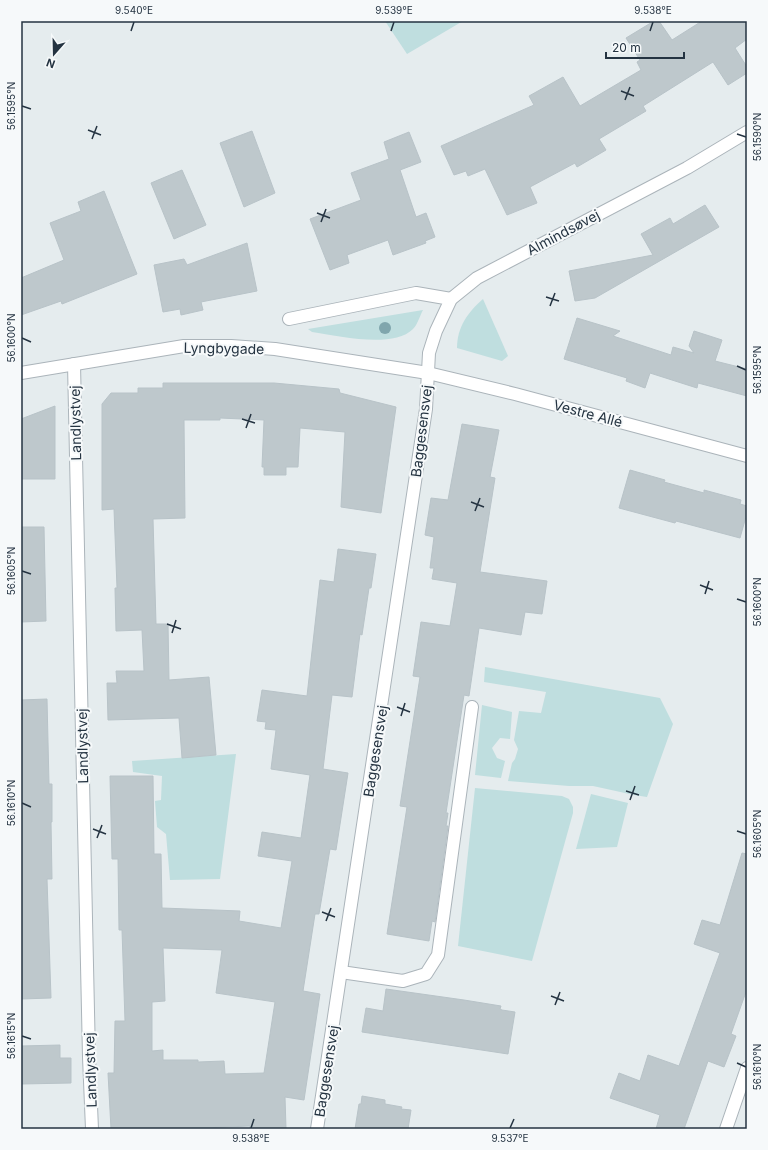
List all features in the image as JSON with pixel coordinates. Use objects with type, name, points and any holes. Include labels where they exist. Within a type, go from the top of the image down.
[{"type":"street","name":"Almindsøvej","points":[[428,373],[429,353],[436,331],[451,299],[477,278],[687,168],[747,132]]},
{"type":"street","points":[[289,319],[416,293],[451,299]]},
{"type":"street","name":"Lyngbygade","points":[[21,373],[184,346],[231,346],[275,349],[428,373]]},
{"type":"street","name":"Landlystvej","points":[[74,364],[89,1057],[92,1129]]},
{"type":"street","name":"Vestre Allé","points":[[428,373],[515,394],[747,456]]},
{"type":"street","name":"Baggesensvej","points":[[317,1129],[426,409],[428,373]]},
{"type":"street","points":[[341,972],[403,981],[426,974],[438,955],[472,707]]},
{"type":"street","points":[[726,1129],[747,1068]]},
{"type":"shaded area","points":[[385,21],[463,21],[407,54]]},
{"type":"shaded area","points":[[483,299],[508,356],[502,361],[457,348],[459,333],[464,320]]},
{"type":"shaded area","points":[[423,310],[413,329],[404,335],[393,338],[365,340],[312,332],[308,329]]},
{"type":"shaded area","points":[[485,667],[660,698],[673,724],[647,797],[593,786],[569,786],[508,781],[512,763],[518,749],[514,740],[519,711],[541,713],[546,692],[484,682]]},
{"type":"shaded area","points":[[482,705],[512,712],[510,739],[500,738],[492,748],[497,758],[505,761],[501,778],[475,775]]},
{"type":"shaded area","points":[[236,754],[220,879],[170,880],[166,834],[157,827],[155,801],[161,800],[162,776],[133,772],[132,761]]},
{"type":"shaded area","points":[[475,788],[562,796],[569,799],[573,807],[573,813],[532,961],[458,946]]},
{"type":"shaded area","points":[[591,794],[628,803],[617,847],[576,849]]},
{"type":"building","points":[[654,21],[659,21],[672,40],[702,21],[747,21],[747,39],[735,48],[747,67],[747,73],[728,85],[713,62],[643,106],[646,111],[599,139],[606,150],[577,167],[575,163],[530,187],[537,203],[507,215],[485,169],[468,176],[466,171],[454,175],[441,146],[534,105],[529,96],[563,77],[580,106],[641,70],[637,62],[640,60],[626,38]]},
{"type":"building","points":[[252,131],[275,193],[244,207],[220,143]]},
{"type":"building","points":[[409,132],[421,162],[400,170],[416,217],[426,213],[435,237],[425,241],[426,243],[393,255],[388,240],[347,255],[349,263],[330,270],[310,219],[361,200],[351,173],[389,159],[384,142]]},
{"type":"building","points":[[182,170],[206,225],[174,239],[151,183]]},
{"type":"building","points":[[104,191],[137,274],[62,304],[61,301],[21,315],[21,278],[64,260],[50,223],[81,211],[78,202]]},
{"type":"building","points":[[705,205],[719,227],[595,298],[575,301],[569,271],[653,255],[641,234],[670,218],[673,224]]},
{"type":"building","points":[[247,243],[257,291],[201,302],[203,310],[181,315],[180,309],[163,312],[154,265],[184,259],[187,265]]},
{"type":"building","points":[[577,318],[620,331],[613,336],[671,355],[673,347],[694,353],[689,346],[694,331],[722,340],[715,361],[747,369],[747,396],[698,383],[697,388],[650,373],[645,388],[626,381],[627,378],[564,359]]},
{"type":"building","points":[[163,383],[274,383],[339,389],[340,393],[396,407],[381,513],[341,507],[345,432],[300,428],[298,467],[286,467],[286,475],[264,475],[264,467],[262,467],[264,420],[220,418],[220,420],[184,420],[185,518],[153,519],[156,624],[168,624],[169,680],[209,677],[216,755],[182,758],[179,718],[108,720],[107,683],[117,683],[116,671],[144,671],[142,630],[116,631],[115,588],[117,588],[114,509],[102,510],[102,404],[111,393],[138,393],[138,388],[163,388]]},
{"type":"building","points":[[55,406],[55,479],[21,479],[21,419]]},
{"type":"building","points":[[462,424],[499,430],[490,477],[495,478],[480,572],[547,581],[542,614],[525,612],[521,635],[479,628],[469,696],[464,695],[446,813],[448,813],[446,826],[448,826],[435,922],[432,921],[429,941],[387,934],[407,807],[400,806],[420,677],[413,676],[421,622],[450,626],[457,583],[432,579],[434,568],[430,568],[434,537],[425,535],[431,498],[448,500]]},
{"type":"building","points":[[630,470],[665,480],[664,482],[704,493],[704,490],[741,500],[740,504],[747,506],[747,513],[740,538],[619,508]]},
{"type":"building","points":[[21,527],[44,527],[46,621],[21,622]]},
{"type":"building","points":[[338,549],[376,554],[362,635],[360,634],[352,697],[332,695],[323,769],[348,773],[336,850],[330,849],[319,914],[315,914],[303,991],[320,994],[304,1100],[285,1097],[286,1129],[250,1129],[250,1126],[180,1129],[111,1129],[108,1073],[114,1073],[115,1021],[125,1021],[122,930],[119,930],[118,859],[112,859],[110,776],[153,776],[154,854],[161,854],[162,908],[240,911],[239,921],[281,928],[292,861],[258,856],[262,832],[301,838],[310,775],[271,769],[276,730],[265,729],[266,722],[257,721],[262,690],[307,696],[320,580],[334,582]],"holes":[[[163,948],[222,950],[216,993],[275,1002],[264,1073],[225,1074],[224,1061],[198,1062],[198,1060],[163,1060],[163,1050],[152,1051],[152,1002],[165,1001]]]},
{"type":"building","points":[[47,699],[49,784],[52,784],[52,879],[47,879],[51,998],[21,999],[21,700]]},
{"type":"building","points":[[742,853],[747,854],[747,989],[731,1034],[736,1036],[724,1067],[708,1061],[684,1129],[656,1129],[660,1115],[610,1098],[619,1073],[640,1081],[648,1055],[679,1066],[720,953],[694,944],[702,920],[720,925]]},
{"type":"building","points":[[386,989],[501,1006],[500,1009],[502,1010],[515,1012],[508,1054],[362,1032],[366,1008],[383,1011]]},
{"type":"building","points":[[60,1045],[60,1058],[71,1058],[71,1083],[21,1084],[21,1046]]},
{"type":"building","points":[[362,1096],[385,1100],[385,1104],[402,1107],[401,1109],[411,1110],[408,1129],[355,1129],[359,1104],[361,1104]]}]
